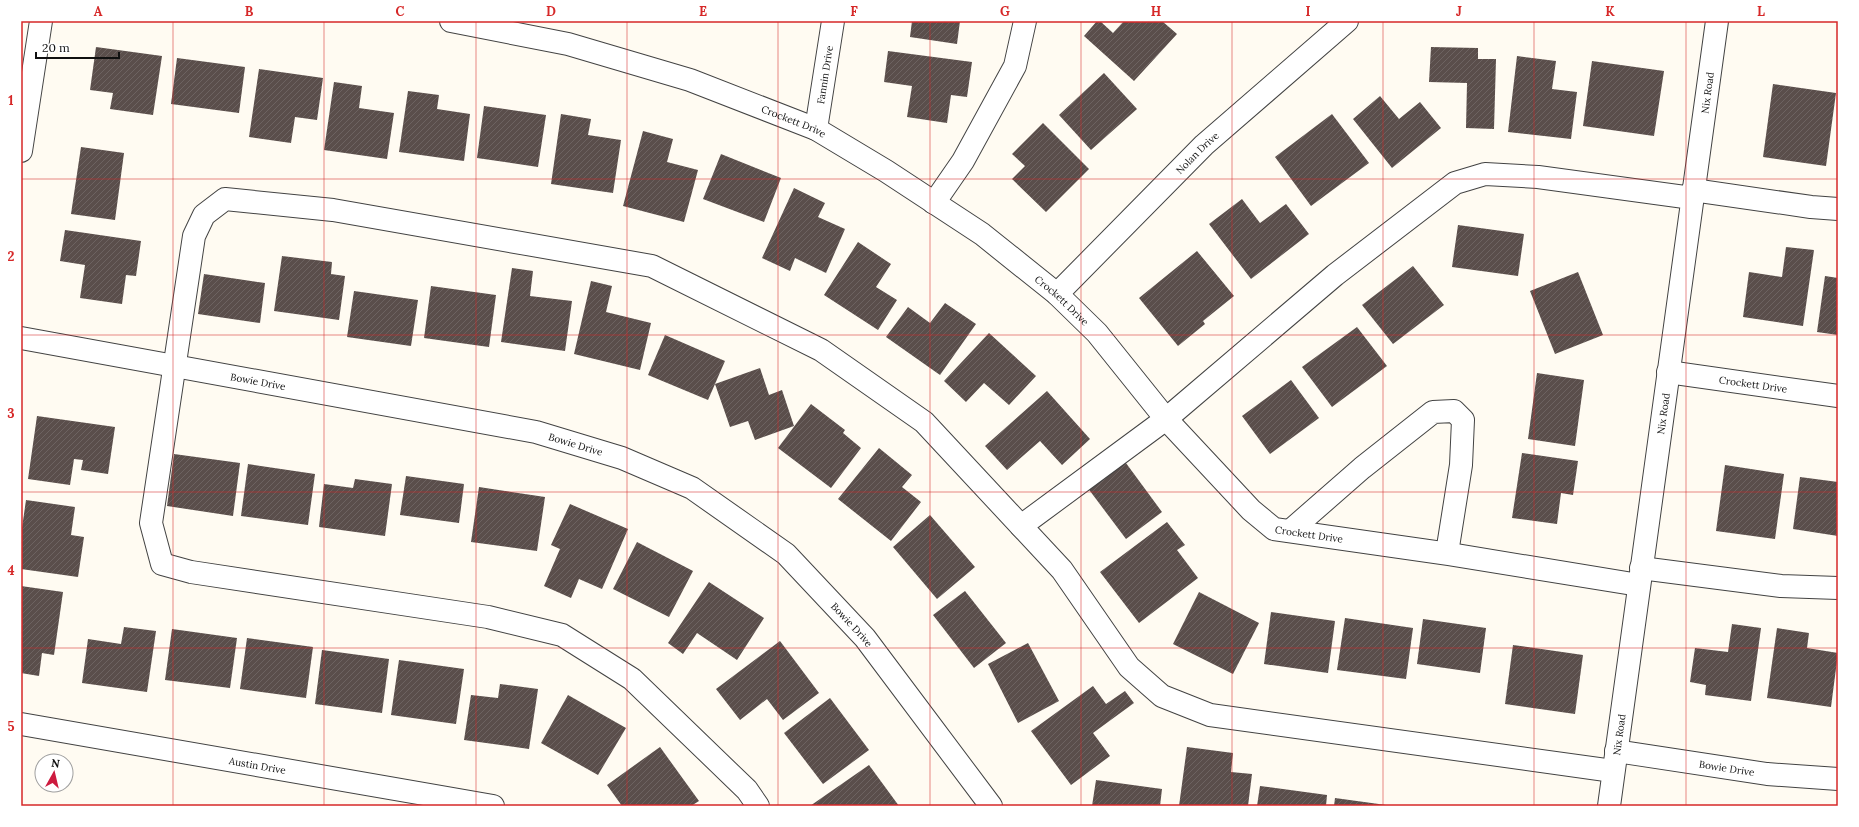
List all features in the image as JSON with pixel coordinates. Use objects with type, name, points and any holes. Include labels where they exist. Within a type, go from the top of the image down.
[{"type":"street","points":[[21,151],[41,21]]},
{"type":"street","name":"Crockett Drive","points":[[451,21],[568,44],[674,75],[816,129],[886,171],[982,234],[1057,294],[1097,333],[1166,419],[1251,510],[1274,529],[1447,553],[1640,576],[1781,586],[1838,588]]},
{"type":"street","name":"Fannin Drive","points":[[816,129],[833,21]]},
{"type":"street","points":[[934,203],[963,161],[1015,66],[1025,21]]},
{"type":"street","name":"Nolan Drive","points":[[1057,294],[1204,145],[1347,21]]},
{"type":"street","name":"Nix Road","points":[[1609,806],[1717,21]]},
{"type":"street","points":[[1021,526],[1166,419],[1335,275],[1455,183],[1485,174],[1538,177],[1838,209]]},
{"type":"street","name":"Bowie Drive","points":[[758,806],[747,790],[632,679],[562,635],[488,617],[191,572],[162,564],[151,523],[176,366],[194,236],[204,215],[225,199],[332,210],[577,251],[652,266],[821,350],[924,422],[1062,570],[1129,667],[1162,696],[1210,715],[1615,761],[1838,779]]},
{"type":"street","name":"Bowie Drive","points":[[21,338],[536,432],[622,458],[692,488],[786,554],[866,638],[991,806]]},
{"type":"street","name":"Crockett Drive","points":[[1668,372],[1838,396]]},
{"type":"street","points":[[1290,531],[1362,468],[1428,415],[1433,412],[1454,411],[1463,420],[1461,465],[1447,553]]},
{"type":"street","name":"Austin Drive","points":[[21,724],[493,806]]},
{"type":"building","points":[[912,21],[960,21],[957,44],[910,37]]},
{"type":"building","points":[[1097,21],[1100,21],[1113,33],[1124,21],[1162,21],[1177,34],[1134,81],[1084,36]]},
{"type":"building","points":[[96,47],[162,56],[153,115],[110,109],[113,93],[90,90]]},
{"type":"building","points":[[1431,47],[1478,48],[1478,59],[1496,59],[1494,129],[1466,128],[1467,83],[1429,82]]},
{"type":"building","points":[[888,51],[972,62],[967,97],[951,95],[947,123],[907,117],[912,86],[884,82]]},
{"type":"building","points":[[1517,56],[1556,61],[1552,89],[1577,92],[1571,139],[1508,132]]},
{"type":"building","points":[[177,58],[245,67],[239,113],[171,104]]},
{"type":"building","points":[[1592,61],[1664,71],[1654,136],[1583,126]]},
{"type":"building","points":[[259,69],[323,78],[317,120],[295,117],[291,143],[249,137]]},
{"type":"building","points":[[1104,73],[1137,109],[1091,150],[1059,115]]},
{"type":"building","points":[[334,82],[362,86],[359,108],[394,113],[387,159],[324,150]]},
{"type":"building","points":[[1773,84],[1836,93],[1826,166],[1763,157]]},
{"type":"building","points":[[408,91],[439,95],[437,109],[470,114],[464,161],[399,152]]},
{"type":"building","points":[[1380,96],[1399,119],[1420,102],[1441,128],[1392,168],[1353,119]]},
{"type":"building","points":[[484,106],[546,115],[538,167],[477,158]]},
{"type":"building","points":[[561,114],[591,119],[588,135],[621,140],[613,193],[551,184]]},
{"type":"building","points":[[1332,114],[1369,163],[1311,206],[1275,157]]},
{"type":"building","points":[[1043,123],[1089,169],[1046,212],[1012,179],[1025,166],[1012,154]]},
{"type":"building","points":[[643,131],[673,139],[667,162],[698,170],[684,222],[623,206]]},
{"type":"building","points":[[81,147],[124,153],[115,220],[71,214]]},
{"type":"building","points":[[721,154],[781,178],[764,222],[703,199]]},
{"type":"building","points":[[794,188],[825,203],[818,217],[845,229],[826,273],[795,258],[790,271],[762,258]]},
{"type":"building","points":[[1242,199],[1260,223],[1286,204],[1309,234],[1251,279],[1209,224]]},
{"type":"building","points":[[1458,225],[1524,234],[1518,276],[1452,267]]},
{"type":"building","points":[[65,230],[141,241],[136,276],[126,275],[122,304],[80,298],[85,265],[60,261]]},
{"type":"building","points":[[858,242],[891,264],[876,287],[897,300],[878,330],[824,295]]},
{"type":"building","points":[[1786,247],[1814,250],[1803,326],[1743,317],[1749,272],[1782,277]]},
{"type":"building","points":[[1197,251],[1234,296],[1203,321],[1205,324],[1178,346],[1139,298]]},
{"type":"building","points":[[282,256],[332,262],[331,274],[345,276],[339,320],[274,311]]},
{"type":"building","points":[[1413,266],[1444,305],[1393,344],[1362,305]]},
{"type":"building","points":[[512,268],[533,271],[530,296],[572,301],[565,351],[501,342]]},
{"type":"building","points":[[1578,272],[1603,335],[1555,354],[1530,291]]},
{"type":"building","points":[[204,274],[265,283],[260,323],[198,314]]},
{"type":"building","points":[[1825,276],[1838,278],[1838,335],[1817,332]]},
{"type":"building","points":[[591,281],[612,286],[606,312],[651,323],[640,370],[574,354]]},
{"type":"building","points":[[431,286],[496,295],[489,347],[424,338]]},
{"type":"building","points":[[354,291],[418,300],[411,346],[347,337]]},
{"type":"building","points":[[945,303],[976,324],[940,375],[886,337],[908,307],[930,323]]},
{"type":"building","points":[[1357,327],[1387,366],[1332,407],[1302,367]]},
{"type":"building","points":[[989,333],[1036,376],[1009,405],[984,383],[966,402],[944,381]]},
{"type":"building","points":[[665,335],[725,361],[708,400],[648,375]]},
{"type":"building","points":[[760,368],[769,395],[782,390],[794,426],[755,440],[748,421],[730,427],[715,384]]},
{"type":"building","points":[[1537,373],[1584,380],[1575,446],[1528,439]]},
{"type":"building","points":[[1291,380],[1319,418],[1270,454],[1242,416]]},
{"type":"building","points":[[1047,391],[1090,439],[1062,465],[1040,441],[1007,470],[985,446]]},
{"type":"building","points":[[811,404],[845,430],[843,433],[861,448],[831,488],[778,448]]},
{"type":"building","points":[[37,416],[115,427],[108,474],[81,470],[83,460],[74,459],[70,485],[28,479]]},
{"type":"building","points":[[879,448],[912,475],[902,487],[921,502],[891,541],[838,499]]},
{"type":"building","points":[[1522,453],[1578,461],[1573,495],[1561,493],[1557,524],[1512,518]]},
{"type":"building","points":[[174,454],[240,463],[233,516],[167,506]]},
{"type":"building","points":[[1123,459],[1162,512],[1126,539],[1087,487]]},
{"type":"building","points":[[248,464],[315,474],[308,525],[241,516]]},
{"type":"building","points":[[1725,465],[1784,474],[1775,539],[1716,531]]},
{"type":"building","points":[[406,476],[464,484],[459,523],[400,515]]},
{"type":"building","points":[[1800,477],[1838,482],[1838,536],[1793,529]]},
{"type":"building","points":[[355,479],[392,484],[385,536],[319,527],[324,484],[353,488]]},
{"type":"building","points":[[479,487],[545,497],[537,551],[471,542]]},
{"type":"building","points":[[26,500],[75,507],[71,535],[84,537],[78,577],[21,569],[21,535]]},
{"type":"building","points":[[570,504],[628,529],[602,589],[579,579],[571,598],[544,586],[560,549],[551,545]]},
{"type":"building","points":[[930,515],[975,567],[937,599],[893,547]]},
{"type":"building","points":[[1167,522],[1185,545],[1177,550],[1198,578],[1139,623],[1100,572]]},
{"type":"building","points":[[637,542],[693,571],[669,617],[613,589]]},
{"type":"building","points":[[709,582],[764,618],[737,660],[697,633],[683,654],[668,643]]},
{"type":"building","points":[[21,586],[63,592],[54,655],[42,653],[39,676],[21,673]]},
{"type":"building","points":[[965,591],[1006,643],[974,668],[933,615]]},
{"type":"building","points":[[1199,592],[1259,623],[1233,674],[1173,644]]},
{"type":"building","points":[[1271,612],[1335,621],[1328,673],[1264,664]]},
{"type":"building","points":[[1345,618],[1413,628],[1406,679],[1337,670]]},
{"type":"building","points":[[1423,619],[1486,628],[1480,673],[1417,664]]},
{"type":"building","points":[[1732,624],[1761,628],[1751,701],[1705,695],[1706,685],[1690,682],[1695,648],[1728,652]]},
{"type":"building","points":[[124,627],[156,631],[147,692],[82,683],[88,639],[121,644]]},
{"type":"building","points":[[1777,628],[1809,633],[1807,648],[1838,653],[1831,707],[1767,698]]},
{"type":"building","points":[[172,629],[237,638],[230,688],[165,680]]},
{"type":"building","points":[[247,638],[313,647],[306,698],[240,689]]},
{"type":"building","points":[[780,641],[819,693],[783,720],[767,699],[740,720],[716,689]]},
{"type":"building","points":[[1028,643],[1059,701],[1018,723],[988,664]]},
{"type":"building","points":[[1513,645],[1583,655],[1575,714],[1505,704]]},
{"type":"building","points":[[322,650],[389,659],[382,713],[315,704]]},
{"type":"building","points":[[399,660],[464,669],[456,724],[391,715]]},
{"type":"building","points":[[500,684],[538,689],[529,749],[464,740],[471,695],[498,698]]},
{"type":"building","points":[[1093,686],[1106,704],[1125,691],[1134,703],[1093,733],[1110,756],[1071,785],[1031,731]]},
{"type":"building","points":[[568,695],[626,728],[598,775],[541,743]]},
{"type":"building","points":[[830,698],[869,750],[823,784],[784,733]]},
{"type":"building","points":[[660,747],[699,801],[691,806],[622,806],[607,785]]},
{"type":"building","points":[[1187,747],[1233,753],[1231,772],[1252,774],[1248,806],[1179,806]]},
{"type":"building","points":[[869,765],[899,806],[810,806]]},
{"type":"building","points":[[1096,780],[1162,789],[1160,806],[1092,806]]},
{"type":"building","points":[[1260,786],[1327,795],[1326,806],[1257,806]]},
{"type":"building","points":[[1335,798],[1386,805],[1386,806],[1334,806]]}]
